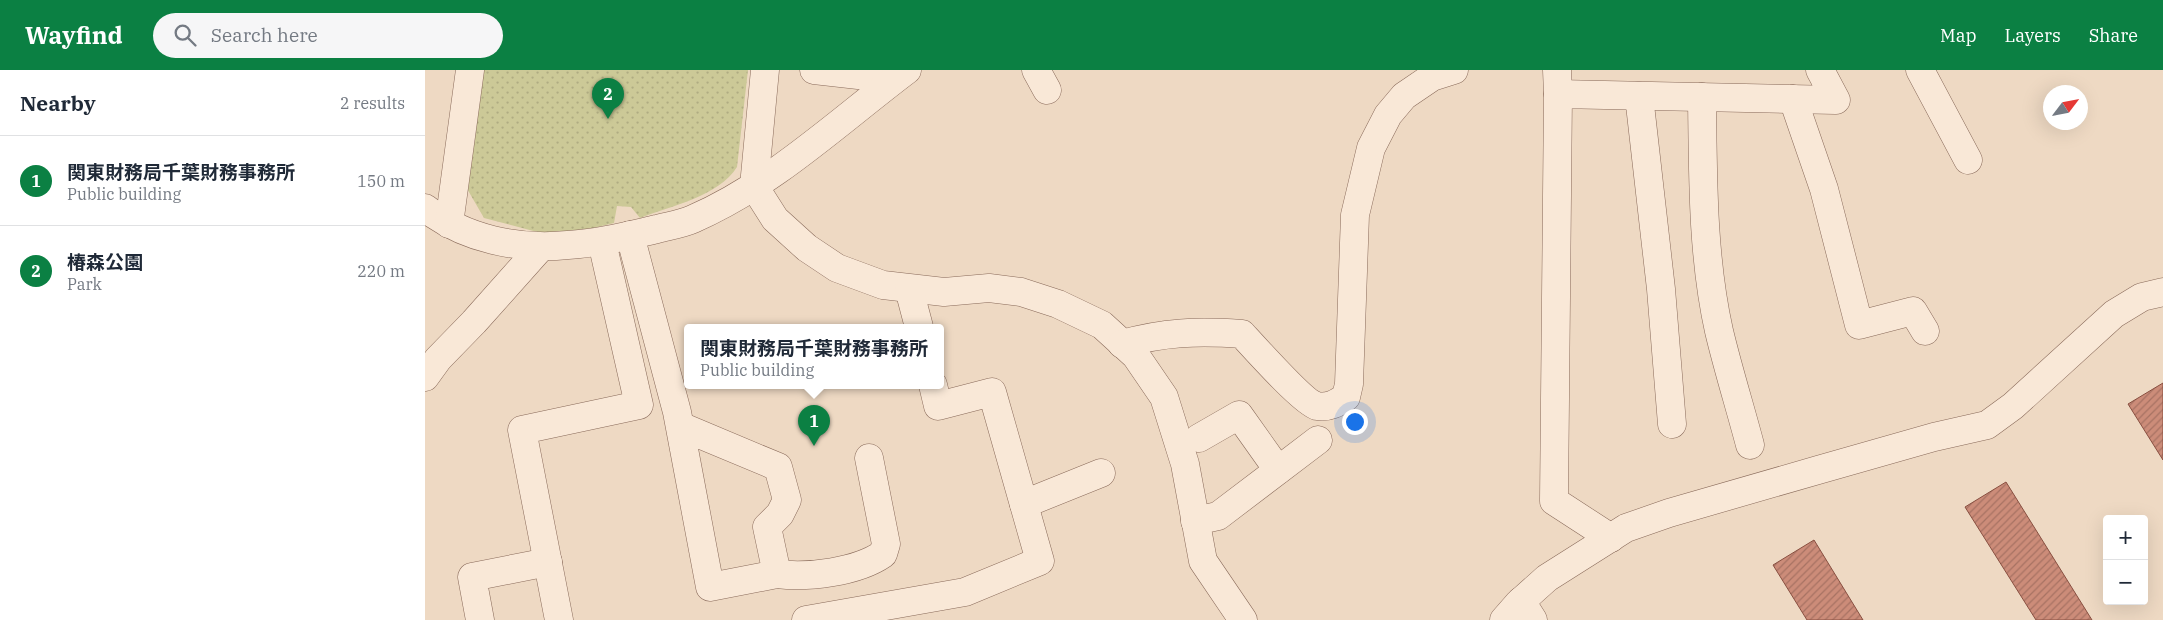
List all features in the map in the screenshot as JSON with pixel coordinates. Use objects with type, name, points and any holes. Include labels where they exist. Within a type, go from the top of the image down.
[{"type":"street","points":[[449,224],[470,70]]},
{"type":"street","points":[[765,70],[754,186],[775,219],[807,248],[837,268],[883,285],[944,292],[989,288],[1021,292],[1058,304],[1102,325],[1136,356],[1165,397],[1185,464],[1203,561],[1243,620]]},
{"type":"street","points":[[814,70],[900,75]]},
{"type":"street","points":[[1121,344],[1153,336],[1203,331],[1241,334],[1303,396],[1316,406],[1331,406],[1346,397],[1349,384],[1355,215],[1371,148],[1388,115],[1405,96],[1433,77],[1454,70]]},
{"type":"street","points":[[1920,70],[1968,160]]},
{"type":"street","points":[[1611,538],[1554,501],[1557,82],[1639,96],[1836,100],[1825,71]]},
{"type":"street","points":[[425,208],[449,224],[486,238],[517,246],[540,248],[603,242],[691,220],[754,186],[775,172],[900,75]]},
{"type":"street","points":[[1639,96],[1661,289],[1672,424]]},
{"type":"street","points":[[1702,97],[1704,195],[1708,259],[1719,330],[1750,445]]},
{"type":"street","points":[[1793,99],[1824,189],[1859,325],[1913,312],[1925,331]]},
{"type":"street","points":[[630,235],[680,426],[710,587],[777,574],[798,576],[849,568],[871,563],[883,554],[886,544],[869,458]]},
{"type":"street","points":[[559,620],[522,430],[639,405],[603,242]]},
{"type":"street","points":[[425,377],[438,359],[475,322],[540,248]]},
{"type":"street","points":[[909,288],[918,324]]},
{"type":"street","points":[[1519,614],[1547,578],[1627,528],[1669,513],[1934,437],[1987,425],[2013,406],[2114,314],[2142,297],[2163,292]]},
{"type":"street","points":[[806,620],[965,592],[1039,561],[992,392],[938,406],[934,389]]},
{"type":"street","points":[[1199,438],[1239,415],[1278,470]]},
{"type":"street","points":[[680,426],[778,467],[787,500],[779,514],[767,527],[777,574]]},
{"type":"street","points":[[1195,521],[1218,516],[1318,440]]},
{"type":"street","points":[[1024,504],[1101,472]]},
{"type":"street","points":[[480,620],[472,577],[548,562]]},
{"type":"shaded area","points":[[479,70],[748,70],[737,167],[719,186],[693,199],[640,218],[631,207],[617,206],[614,223],[556,237],[484,218],[466,187]]},
{"type":"building","points":[[2163,383],[2163,460],[2128,404]]},
{"type":"building","points":[[2006,482],[2092,620],[2036,620],[1965,507]]},
{"type":"building","points":[[1814,540],[1863,620],[1807,620],[1773,565]]},
{"type":"place","name":"椿森公園","points":[[608,119]]},
{"type":"place","name":"関東財務局千葉財務事務所","points":[[814,446]]}]
